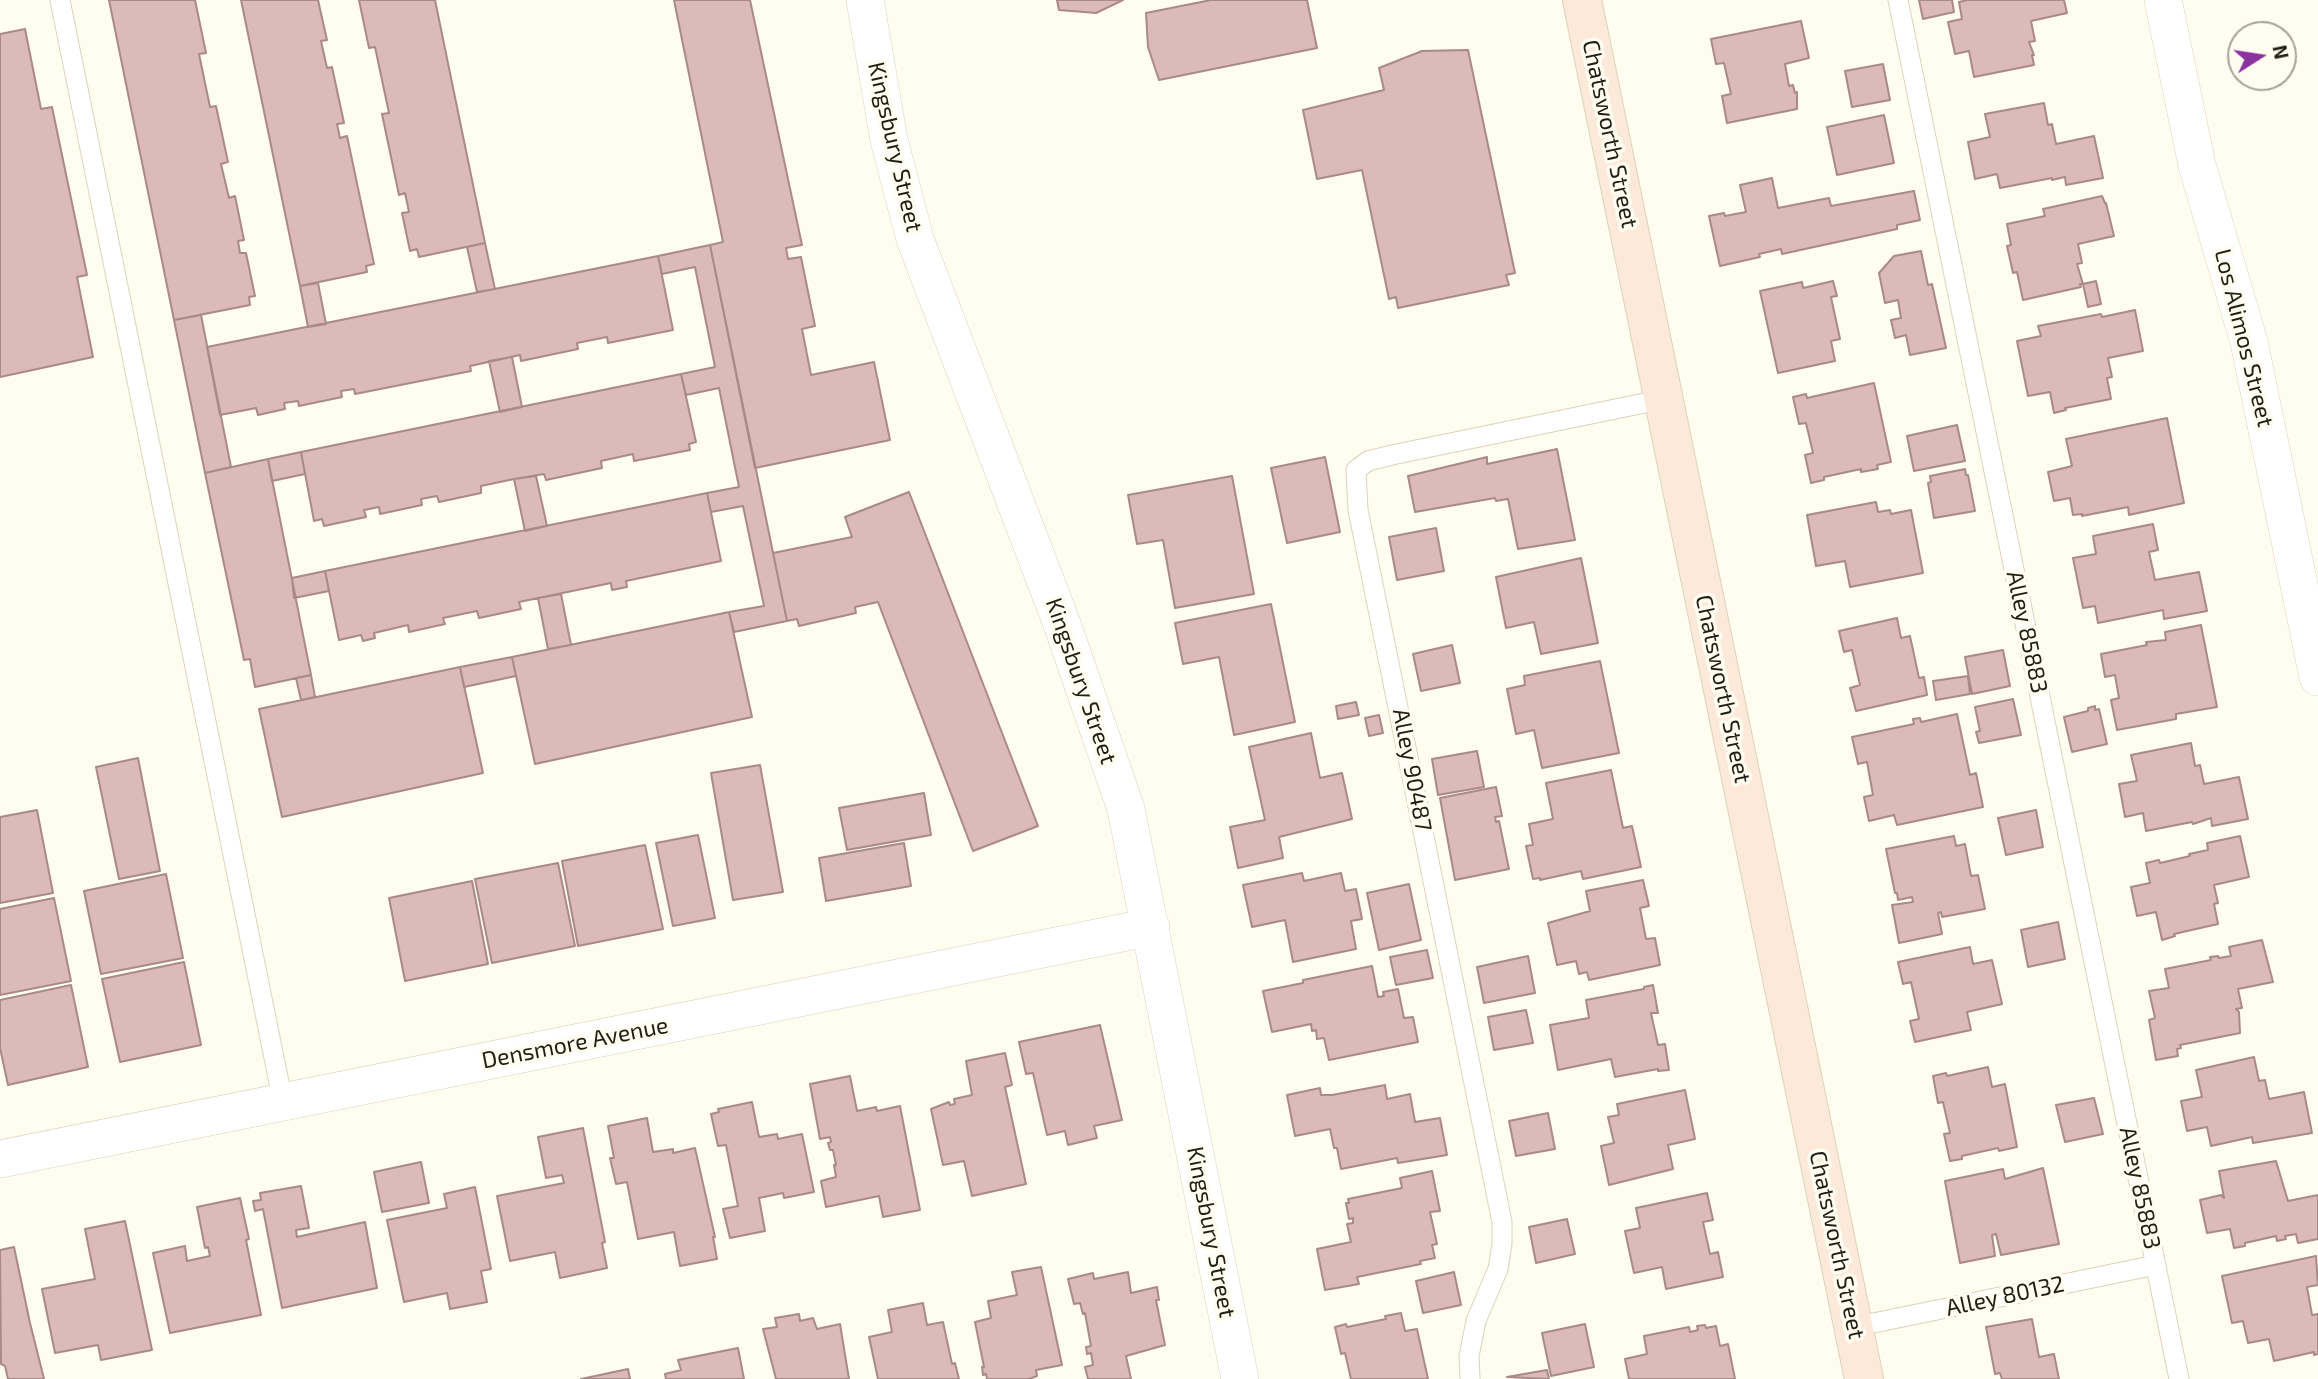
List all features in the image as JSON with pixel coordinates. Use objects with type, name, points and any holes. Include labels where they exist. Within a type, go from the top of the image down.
[{"type":"main road","name":"Chatsworth Street","points":[[1582,0],[1864,1379]]},
{"type":"street","name":"Kingsbury Street","points":[[865,0],[889,140],[915,239],[1062,624],[1126,810],[1240,1379]]},
{"type":"street","name":"Los Alimos Street","points":[[2163,0],[2197,164],[2249,342],[2318,677]]},
{"type":"street","name":"Densmore Avenue","points":[[0,1159],[1151,927]]},
{"type":"lane","points":[[60,0],[283,1102]]},
{"type":"lane","name":"Alley 85883","points":[[1898,0],[2179,1379]]},
{"type":"lane","name":"Alley 90487","points":[[1470,1379],[1469,1356],[1476,1321],[1498,1269],[1502,1222],[1358,510],[1356,470],[1368,461],[1392,455],[1664,399]]},
{"type":"lane","name":"Alley 80132","points":[[1854,1327],[2156,1265]]},
{"type":"building","points":[[109,0],[195,0],[206,53],[199,54],[210,107],[216,106],[228,162],[221,164],[229,198],[235,196],[244,240],[238,241],[240,253],[246,253],[255,296],[249,297],[250,305],[174,320]]},
{"type":"building","points":[[241,0],[318,0],[327,40],[321,41],[327,68],[332,67],[344,123],[337,124],[340,138],[347,136],[374,264],[366,266],[367,272],[300,286]]},
{"type":"building","points":[[359,0],[435,0],[485,243],[419,257],[417,249],[410,251],[402,213],[409,212],[405,193],[399,195],[382,114],[389,113],[375,47],[369,48]]},
{"type":"building","points":[[674,0],[750,0],[802,245],[786,248],[788,259],[801,257],[815,326],[802,329],[811,375],[874,362],[890,440],[755,468],[710,245],[723,242]]},
{"type":"building","points":[[1057,0],[1123,0],[1096,13],[1059,10]]},
{"type":"building","points":[[1211,0],[1307,0],[1317,48],[1159,80],[1148,47],[1146,13]]},
{"type":"building","points":[[1919,0],[1952,0],[1954,12],[1923,19]]},
{"type":"building","points":[[2064,0],[2067,13],[2031,21],[2035,41],[2029,42],[2034,55],[2034,65],[1974,77],[1969,51],[1955,54],[1948,22],[1962,19],[1959,2]]},
{"type":"building","points":[[1801,21],[1809,58],[1785,64],[1789,86],[1793,85],[1795,93],[1797,92],[1797,109],[1727,123],[1722,96],[1731,94],[1724,63],[1716,64],[1711,39]]},
{"type":"building","points":[[25,29],[41,109],[52,107],[87,275],[77,277],[93,357],[0,377],[0,34]]},
{"type":"building","points":[[1468,50],[1515,273],[1506,275],[1509,285],[1398,308],[1396,297],[1389,299],[1362,170],[1317,179],[1303,110],[1384,90],[1379,68],[1422,51]]},
{"type":"building","points":[[1883,64],[1890,100],[1852,107],[1845,71]]},
{"type":"building","points":[[2044,103],[2048,125],[2052,124],[2056,144],[2094,136],[2103,178],[2066,185],[2065,177],[2052,178],[2000,188],[1997,174],[1975,179],[1968,142],[1990,137],[1985,114]]},
{"type":"building","points":[[1884,115],[1894,163],[1837,175],[1827,127]]},
{"type":"building","points":[[1772,178],[1778,208],[1829,198],[1831,206],[1914,191],[1920,220],[1897,225],[1897,229],[1782,254],[1781,249],[1720,266],[1709,216],[1746,212],[1740,185]]},
{"type":"building","points":[[2102,196],[2114,236],[2078,244],[2082,263],[2077,264],[2083,284],[2080,284],[2081,287],[2023,300],[2017,272],[2013,273],[2007,246],[2011,245],[2007,224],[2045,216],[2043,209]]},
{"type":"building","points":[[485,243],[495,289],[477,292],[467,247]]},
{"type":"building","points":[[710,245],[787,621],[734,632],[729,612],[764,606],[743,506],[711,512],[707,493],[739,487],[719,388],[686,395],[681,374],[715,367],[695,267],[662,274],[658,256]]},
{"type":"building","points":[[1921,251],[1928,285],[1932,284],[1946,348],[1910,355],[1906,335],[1895,338],[1891,320],[1901,318],[1898,300],[1885,303],[1879,273],[1894,256]]},
{"type":"building","points":[[658,256],[673,330],[608,343],[607,337],[577,343],[578,349],[521,361],[520,355],[470,366],[471,371],[355,394],[354,389],[341,391],[342,397],[299,406],[298,401],[284,403],[285,409],[258,415],[256,408],[220,415],[207,347]]},
{"type":"building","points":[[1833,281],[1837,296],[1831,297],[1840,339],[1831,341],[1835,361],[1778,373],[1760,291],[1802,282],[1803,288]]},
{"type":"building","points":[[2096,281],[2101,304],[2088,307],[2083,284]]},
{"type":"building","points":[[318,283],[326,324],[308,327],[300,286]]},
{"type":"building","points":[[2135,310],[2143,351],[2108,358],[2112,377],[2107,378],[2111,399],[2065,408],[2066,410],[2054,413],[2050,392],[2028,396],[2017,341],[2041,336],[2038,326]]},
{"type":"building","points":[[201,315],[231,467],[205,473],[174,320]]},
{"type":"building","points":[[512,357],[522,407],[500,412],[489,361]]},
{"type":"building","points":[[681,374],[696,442],[689,444],[690,450],[634,461],[633,454],[601,461],[602,468],[546,480],[544,474],[514,479],[481,486],[481,493],[439,502],[437,496],[421,499],[422,505],[380,514],[379,507],[364,510],[366,517],[324,526],[322,519],[314,521],[301,452]]},
{"type":"building","points":[[1874,383],[1891,462],[1877,465],[1878,469],[1861,472],[1861,469],[1824,477],[1824,480],[1811,483],[1805,455],[1813,453],[1806,423],[1799,424],[1793,397],[1806,394],[1807,398]]},
{"type":"building","points":[[2167,418],[2184,503],[2129,515],[2128,507],[2082,516],[2073,515],[2070,498],[2054,501],[2048,472],[2072,466],[2066,439]]},
{"type":"building","points":[[1957,425],[1965,461],[1914,471],[1907,436]]},
{"type":"building","points":[[1557,449],[1575,540],[1518,549],[1508,499],[1496,501],[1495,498],[1415,512],[1408,476],[1487,457],[1487,464]]},
{"type":"building","points":[[301,452],[305,474],[272,481],[268,459]]},
{"type":"building","points":[[1325,457],[1340,532],[1287,543],[1271,468]]},
{"type":"building","points":[[268,459],[311,675],[255,687],[250,659],[244,660],[205,473]]},
{"type":"building","points":[[1965,469],[1975,511],[1934,518],[1928,483],[1931,482],[1930,476]]},
{"type":"building","points":[[536,476],[547,526],[525,531],[514,479]]},
{"type":"building","points":[[1232,476],[1254,594],[1175,608],[1163,540],[1137,544],[1128,495]]},
{"type":"building","points":[[909,492],[1038,826],[973,851],[878,602],[855,607],[856,613],[799,626],[797,619],[787,621],[773,553],[852,537],[845,517]]},
{"type":"building","points":[[707,493],[721,561],[626,581],[627,587],[612,590],[611,583],[519,602],[521,609],[479,618],[477,611],[443,618],[445,624],[409,632],[408,625],[374,633],[375,638],[363,641],[361,635],[339,640],[325,571]]},
{"type":"building","points":[[1876,502],[1878,512],[1890,510],[1891,514],[1911,510],[1923,573],[1850,587],[1845,561],[1816,566],[1807,515]]},
{"type":"building","points":[[2153,524],[2158,550],[2149,552],[2155,580],[2199,572],[2207,611],[2164,619],[2163,610],[2098,623],[2095,606],[2083,608],[2073,558],[2096,554],[2093,536]]},
{"type":"building","points":[[1436,528],[1444,571],[1397,580],[1389,537]]},
{"type":"building","points":[[1581,558],[1598,643],[1541,654],[1534,622],[1506,628],[1496,577]]},
{"type":"building","points":[[325,571],[329,591],[294,598],[292,578]]},
{"type":"building","points":[[561,594],[571,645],[548,649],[538,598]]},
{"type":"building","points":[[1271,604],[1295,722],[1234,735],[1219,657],[1183,664],[1175,623]]},
{"type":"building","points":[[729,612],[752,717],[535,764],[512,657]]},
{"type":"building","points":[[1897,618],[1901,638],[1910,636],[1919,678],[1924,677],[1927,695],[1856,711],[1850,688],[1860,685],[1852,650],[1844,652],[1839,631]]},
{"type":"building","points":[[2201,625],[2217,707],[2176,714],[2176,719],[2117,730],[2111,700],[2119,698],[2115,675],[2105,677],[2101,654],[2147,645],[2146,642],[2166,640],[2165,632]]},
{"type":"building","points":[[1452,645],[1460,683],[1421,691],[1413,654]]},
{"type":"building","points":[[2003,650],[2010,686],[1972,694],[1965,657]]},
{"type":"building","points":[[512,657],[516,676],[464,687],[460,667]]},
{"type":"building","points":[[1600,661],[1619,753],[1542,768],[1534,730],[1516,734],[1507,689],[1525,685],[1524,676]]},
{"type":"building","points":[[460,667],[483,773],[282,817],[259,709]]},
{"type":"building","points":[[311,675],[315,697],[301,700],[296,678]]},
{"type":"building","points":[[1968,676],[1970,694],[1936,700],[1933,681]]},
{"type":"building","points":[[2013,699],[2021,735],[1979,743],[1976,732],[1980,731],[1975,707]]},
{"type":"building","points":[[1356,702],[1359,715],[1338,719],[1336,706]]},
{"type":"building","points":[[2095,706],[2095,710],[2099,709],[2107,744],[2072,752],[2064,717],[2088,711],[2088,708]]},
{"type":"building","points":[[1957,714],[1970,775],[1976,773],[1983,807],[1897,825],[1894,815],[1869,821],[1864,797],[1873,795],[1867,762],[1858,764],[1852,737],[1914,724],[1913,719],[1920,718],[1921,722]]},
{"type":"building","points":[[1379,715],[1383,733],[1369,736],[1365,718]]},
{"type":"building","points":[[1311,733],[1320,778],[1342,773],[1352,819],[1279,837],[1283,858],[1238,868],[1230,827],[1265,820],[1249,747]]},
{"type":"building","points":[[2191,743],[2195,766],[2200,765],[2204,784],[2239,777],[2248,819],[2212,826],[2211,818],[2193,824],[2192,822],[2146,831],[2143,813],[2125,817],[2119,784],[2137,781],[2131,755]]},
{"type":"building","points":[[1477,751],[1484,787],[1438,795],[1432,759]]},
{"type":"building","points":[[138,758],[160,871],[119,879],[96,767]]},
{"type":"building","points":[[760,765],[783,892],[733,900],[711,773]]},
{"type":"building","points":[[1611,770],[1623,828],[1632,826],[1641,867],[1583,879],[1581,871],[1540,880],[1533,879],[1526,846],[1533,845],[1529,824],[1553,819],[1546,783]]},
{"type":"building","points":[[1496,787],[1502,816],[1495,817],[1496,822],[1499,821],[1509,869],[1455,880],[1440,798]]},
{"type":"building","points":[[924,793],[931,835],[847,850],[839,808]]},
{"type":"building","points":[[37,810],[53,893],[0,903],[0,817]]},
{"type":"building","points":[[2036,810],[2043,847],[2006,855],[1998,818]]},
{"type":"building","points":[[698,835],[715,918],[673,926],[656,843]]},
{"type":"building","points":[[1954,836],[1956,846],[1965,844],[1971,876],[1978,875],[1985,909],[1942,917],[1941,912],[1938,913],[1942,934],[1899,943],[1892,905],[1913,902],[1912,897],[1898,900],[1886,849]]},
{"type":"building","points":[[2240,836],[2249,877],[2214,885],[2218,903],[2214,904],[2218,924],[2174,934],[2175,936],[2162,940],[2156,912],[2137,916],[2131,887],[2150,883],[2146,863],[2159,860],[2160,863],[2190,856],[2189,854],[2208,850],[2207,843]]},
{"type":"building","points":[[904,843],[911,886],[826,901],[819,858]]},
{"type":"building","points":[[645,845],[663,929],[578,946],[562,861]]},
{"type":"building","points":[[558,863],[575,946],[492,963],[475,879]]},
{"type":"building","points":[[1302,873],[1304,881],[1341,873],[1345,891],[1356,889],[1362,919],[1351,921],[1356,949],[1293,962],[1285,920],[1252,927],[1243,885]]},
{"type":"building","points":[[166,874],[183,958],[101,974],[84,891]]},
{"type":"building","points":[[1643,880],[1649,906],[1640,908],[1646,939],[1655,938],[1660,965],[1589,980],[1587,972],[1579,974],[1576,961],[1557,965],[1548,923],[1590,911],[1586,891]]},
{"type":"building","points":[[472,881],[488,964],[405,981],[389,898]]},
{"type":"building","points":[[1409,884],[1421,940],[1379,950],[1367,893]]},
{"type":"building","points":[[54,898],[71,981],[0,995],[0,909]]},
{"type":"building","points":[[2058,922],[2065,959],[2028,967],[2021,930]]},
{"type":"building","points":[[2262,940],[2273,982],[2238,989],[2242,1008],[2236,1009],[2239,1012],[2240,1033],[2180,1045],[2181,1048],[2177,1049],[2178,1056],[2156,1060],[2149,1020],[2155,1018],[2149,991],[2169,988],[2165,969],[2211,960],[2210,957],[2231,956],[2229,947]]},
{"type":"building","points":[[1970,947],[1973,964],[1992,960],[2002,1004],[1967,1012],[1971,1030],[1915,1042],[1910,1021],[1919,1019],[1911,982],[1903,984],[1898,962]]},
{"type":"building","points":[[1427,950],[1433,978],[1396,985],[1390,957]]},
{"type":"building","points":[[1528,956],[1535,993],[1484,1003],[1477,967]]},
{"type":"building","points":[[184,962],[201,1045],[120,1062],[102,979]]},
{"type":"building","points":[[1372,966],[1378,997],[1384,996],[1383,992],[1398,989],[1404,1018],[1413,1017],[1418,1042],[1329,1060],[1324,1038],[1317,1039],[1316,1030],[1312,1031],[1311,1024],[1272,1032],[1263,991]]},
{"type":"building","points":[[71,985],[88,1067],[8,1085],[0,1048],[0,1000]]},
{"type":"building","points":[[1653,985],[1658,1013],[1651,1013],[1658,1045],[1665,1044],[1669,1070],[1658,1069],[1615,1077],[1611,1059],[1558,1070],[1550,1025],[1589,1018],[1586,1000]]},
{"type":"building","points":[[1526,1010],[1533,1043],[1494,1050],[1488,1017]]},
{"type":"building","points":[[1100,1025],[1122,1120],[1094,1126],[1097,1138],[1068,1145],[1065,1131],[1047,1135],[1033,1073],[1026,1074],[1019,1042]]},
{"type":"building","points":[[1005,1053],[1012,1085],[1005,1087],[1026,1184],[972,1196],[964,1161],[943,1165],[931,1109],[949,1102],[950,1105],[955,1104],[954,1099],[972,1095],[966,1061]]},
{"type":"building","points":[[2254,1057],[2259,1081],[2265,1080],[2269,1099],[2304,1092],[2312,1133],[2253,1143],[2252,1137],[2211,1146],[2207,1127],[2187,1131],[2181,1101],[2202,1097],[2196,1070]]},
{"type":"building","points":[[1988,1067],[1992,1087],[2005,1084],[2017,1147],[1999,1151],[1998,1148],[1950,1161],[1944,1134],[1950,1133],[1943,1102],[1938,1103],[1933,1076],[1946,1073],[1947,1076]]},
{"type":"building","points":[[850,1076],[857,1111],[876,1107],[877,1111],[900,1106],[920,1210],[883,1217],[879,1196],[826,1207],[821,1181],[836,1177],[836,1165],[833,1150],[830,1150],[828,1143],[831,1142],[830,1137],[820,1139],[810,1084]]},
{"type":"building","points":[[1385,1085],[1387,1099],[1410,1094],[1415,1122],[1440,1118],[1447,1155],[1398,1163],[1397,1158],[1341,1169],[1330,1129],[1295,1136],[1287,1095],[1320,1088],[1321,1095],[1332,1095]]},
{"type":"building","points":[[1685,1090],[1695,1139],[1668,1145],[1673,1169],[1609,1185],[1601,1146],[1614,1143],[1608,1117],[1619,1115],[1617,1104]]},
{"type":"building","points":[[2094,1098],[2103,1134],[2065,1142],[2056,1105]]},
{"type":"building","points":[[752,1102],[759,1137],[777,1134],[778,1139],[802,1134],[814,1192],[784,1198],[783,1193],[759,1198],[765,1231],[730,1238],[723,1209],[738,1206],[726,1145],[718,1146],[711,1114],[719,1112],[718,1109]]},
{"type":"building","points":[[1548,1113],[1555,1149],[1516,1156],[1509,1121]]},
{"type":"building","points":[[647,1118],[653,1152],[673,1149],[673,1153],[695,1148],[715,1237],[717,1259],[680,1266],[674,1232],[638,1239],[627,1182],[616,1184],[610,1158],[614,1158],[608,1126]]},
{"type":"building","points":[[583,1128],[605,1242],[602,1243],[607,1268],[560,1278],[555,1252],[510,1261],[497,1196],[564,1183],[562,1175],[546,1178],[538,1137]]},
{"type":"building","points":[[2276,1161],[2288,1201],[2318,1195],[2318,1239],[2298,1243],[2296,1234],[2277,1241],[2276,1236],[2234,1248],[2230,1229],[2207,1233],[2200,1200],[2221,1195],[2224,1198],[2219,1171]]},
{"type":"building","points":[[421,1162],[429,1203],[382,1212],[374,1172]]},
{"type":"building","points":[[2043,1168],[2059,1244],[2001,1255],[1996,1234],[1992,1235],[1995,1256],[1960,1263],[1945,1181],[2003,1169],[2005,1179]]},
{"type":"building","points":[[1432,1171],[1440,1211],[1430,1212],[1437,1244],[1432,1245],[1435,1258],[1420,1261],[1421,1264],[1357,1277],[1359,1284],[1325,1290],[1317,1249],[1351,1242],[1347,1224],[1353,1223],[1353,1218],[1349,1219],[1346,1203],[1349,1203],[1348,1199],[1402,1188],[1400,1178]]},
{"type":"building","points":[[301,1186],[309,1228],[296,1230],[297,1237],[365,1222],[377,1288],[282,1308],[263,1209],[255,1211],[253,1201],[261,1200],[260,1193]]},
{"type":"building","points":[[475,1187],[491,1269],[481,1271],[487,1302],[450,1309],[447,1293],[404,1302],[387,1220],[447,1208],[444,1194]]},
{"type":"building","points":[[1707,1193],[1713,1220],[1703,1222],[1710,1254],[1718,1252],[1723,1277],[1666,1289],[1662,1267],[1634,1273],[1625,1231],[1640,1228],[1636,1208]]},
{"type":"building","points":[[240,1198],[261,1315],[170,1333],[153,1253],[185,1246],[187,1261],[210,1256],[208,1247],[205,1248],[197,1207]]},
{"type":"building","points":[[1567,1219],[1575,1254],[1536,1263],[1529,1227]]},
{"type":"building","points":[[125,1221],[152,1350],[101,1360],[98,1345],[55,1353],[42,1289],[95,1279],[85,1229]]},
{"type":"building","points":[[14,1247],[44,1379],[8,1379],[5,1366],[1,1364],[0,1250]]},
{"type":"building","points":[[2316,1256],[2318,1285],[2307,1287],[2312,1315],[2318,1314],[2318,1354],[2314,1355],[2314,1352],[2274,1361],[2269,1339],[2248,1343],[2243,1321],[2232,1323],[2222,1276]]},
{"type":"building","points":[[1041,1267],[1062,1365],[1036,1370],[1037,1376],[1029,1379],[987,1379],[986,1374],[983,1375],[984,1367],[975,1322],[991,1318],[988,1301],[1017,1295],[1012,1272]]},
{"type":"building","points":[[1128,1272],[1131,1293],[1157,1287],[1159,1300],[1156,1300],[1165,1345],[1126,1356],[1131,1379],[1088,1379],[1085,1367],[1093,1365],[1091,1353],[1087,1354],[1086,1347],[1091,1346],[1085,1313],[1083,1314],[1080,1303],[1074,1304],[1068,1279],[1093,1273],[1094,1279]]},
{"type":"building","points":[[1454,1272],[1461,1305],[1423,1313],[1416,1281]]},
{"type":"building","points":[[923,1303],[927,1325],[943,1322],[952,1364],[955,1363],[959,1379],[878,1379],[869,1337],[892,1332],[888,1310]]},
{"type":"building","points":[[1401,1313],[1405,1331],[1417,1329],[1428,1379],[1351,1379],[1345,1353],[1341,1354],[1335,1327],[1386,1319],[1385,1316]]},
{"type":"building","points":[[799,1314],[800,1321],[813,1318],[817,1329],[840,1324],[849,1379],[776,1379],[763,1329],[777,1327],[775,1318]]},
{"type":"building","points":[[2032,1319],[2039,1357],[2054,1354],[2059,1379],[2002,1379],[2000,1373],[1995,1374],[1986,1327]]},
{"type":"building","points":[[1585,1324],[1594,1367],[1551,1376],[1542,1333]]},
{"type":"building","points":[[1705,1325],[1706,1328],[1716,1326],[1720,1346],[1728,1344],[1735,1379],[1629,1379],[1625,1359],[1647,1354],[1644,1336],[1689,1327],[1690,1332],[1698,1330],[1697,1326]]},
{"type":"building","points":[[738,1348],[744,1379],[666,1379],[665,1374],[681,1370],[678,1360]]},
{"type":"building","points":[[628,1369],[630,1379],[581,1379]]},
{"type":"building","points":[[1547,1370],[1549,1379],[1507,1377]]}]
